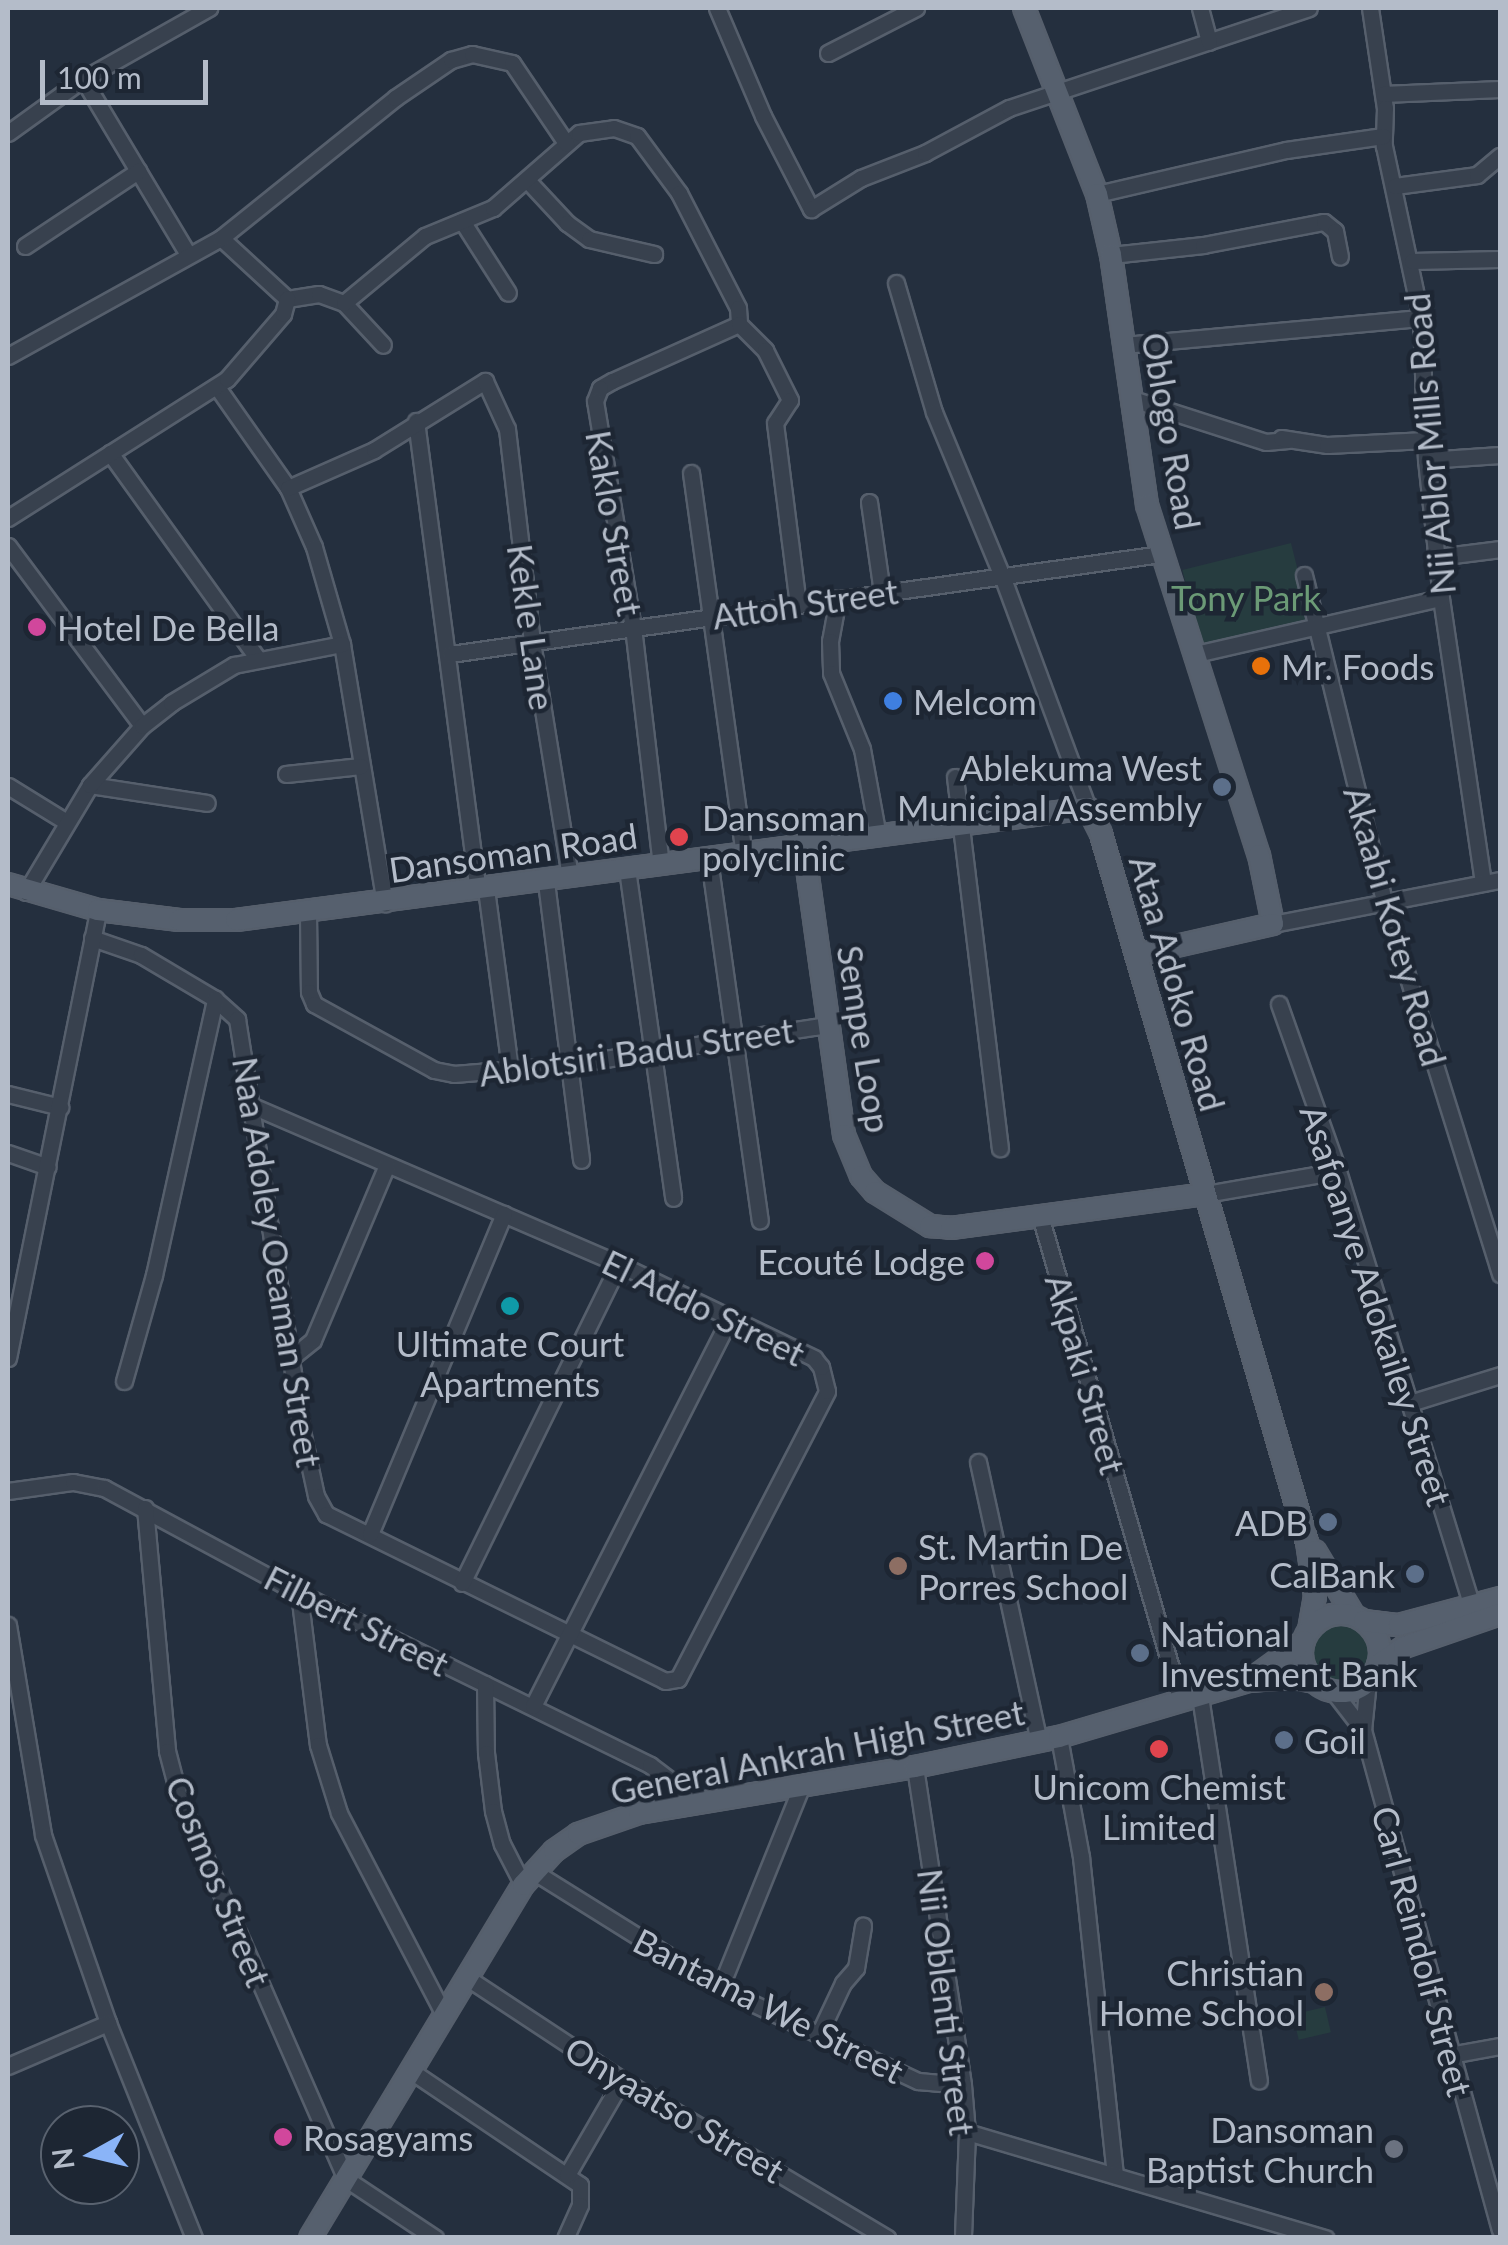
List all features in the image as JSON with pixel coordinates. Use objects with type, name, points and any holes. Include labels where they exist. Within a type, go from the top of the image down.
[{"type":"main road","name":"Oblogo Road","points":[[1024,8],[1097,194],[1111,255],[1141,476],[1161,554],[1259,854],[1273,924]]},
{"type":"main road","name":"Dansoman Road","points":[[17,888],[98,910],[194,920],[308,913],[1088,808]]},
{"type":"main road","name":"Ataa Adoko Road","points":[[1088,808],[1101,834],[1308,1542],[1315,1596],[1307,1635]]},
{"type":"main road","name":"Sempe Loop","points":[[804,847],[844,1135],[861,1176],[875,1192],[930,1226],[1041,1219],[1205,1194]]},
{"type":"main road","points":[[1136,956],[1273,924]]},
{"type":"main road","name":"Ataa Adoko Road","points":[[1308,1542],[1359,1619]]},
{"type":"main road","points":[[1500,1598],[1389,1626],[1330,1615],[1307,1635],[1304,1666],[1324,1687],[1354,1690],[1404,1648],[1500,1614]]},
{"type":"main road","points":[[1359,1619],[1378,1641],[1373,1673]]},
{"type":"main road","name":"General Ankrah High Street","points":[[1248,1681],[1307,1635]]},
{"type":"main road","name":"General Ankrah High Street","points":[[310,2238],[528,1878],[578,1834],[625,1817],[801,1788],[1049,1739],[1248,1681],[1293,1678],[1324,1687]]},
{"type":"street","points":[[8,133],[83,79],[209,8]]},
{"type":"street","points":[[717,8],[784,160],[807,206],[814,209],[861,178],[926,153],[972,124],[1057,89],[1309,8]]},
{"type":"street","points":[[828,53],[916,8]]},
{"type":"street","points":[[1200,8],[1210,42]]},
{"type":"street","name":"Nii Ablor Mills Road","points":[[1370,8],[1383,94],[1383,136],[1421,318],[1426,460],[1441,598],[1483,883]]},
{"type":"street","points":[[8,356],[221,238],[394,98],[451,60],[472,54],[512,62],[566,143]]},
{"type":"street","points":[[83,79],[188,253]]},
{"type":"street","points":[[1383,94],[1500,89]]},
{"type":"street","points":[[344,302],[425,236],[493,208],[579,132],[614,128],[637,136],[697,226],[738,308],[739,324],[764,350],[790,400],[774,423],[798,604]]},
{"type":"street","points":[[1097,194],[1286,150],[1383,136]]},
{"type":"street","points":[[1395,186],[1476,175],[1500,156]]},
{"type":"street","points":[[25,246],[138,172]]},
{"type":"street","points":[[528,180],[566,224],[589,239],[654,254]]},
{"type":"street","points":[[462,221],[508,292]]},
{"type":"street","points":[[1111,255],[1203,245],[1324,222],[1335,232],[1340,256]]},
{"type":"street","points":[[221,238],[287,299]]},
{"type":"street","points":[[1412,261],[1500,259]]},
{"type":"street","name":"Ataa Adoko Road","points":[[896,283],[934,412],[1002,576],[1088,808]]},
{"type":"street","points":[[287,299],[319,294],[344,302],[383,345]]},
{"type":"street","points":[[8,518],[235,373],[283,314],[287,299]]},
{"type":"street","points":[[1123,346],[1421,318]]},
{"type":"street","name":"Kaklo Street","points":[[661,864],[633,627],[595,401],[600,388],[612,380],[739,324]]},
{"type":"street","name":"Kekle Lane","points":[[416,421],[485,381],[508,429],[532,642],[570,877]]},
{"type":"street","points":[[217,387],[288,488],[314,547],[342,644],[385,903]]},
{"type":"street","points":[[1129,398],[1266,442],[1282,438],[1352,445],[1426,440]]},
{"type":"street","points":[[288,488],[374,450],[416,421],[510,1070]]},
{"type":"street","points":[[110,453],[258,659]]},
{"type":"street","points":[[1426,460],[1500,455]]},
{"type":"street","points":[[691,473],[744,854]]},
{"type":"street","points":[[869,502],[882,592]]},
{"type":"street","points":[[8,546],[142,726]]},
{"type":"street","points":[[1437,558],[1500,549]]},
{"type":"street","name":"Attoh Street","points":[[450,654],[1161,554]]},
{"type":"street","name":"Akaabi Kotey Road","points":[[1304,576],[1384,901],[1500,1274]]},
{"type":"street","points":[[838,598],[830,641],[831,673],[862,749],[878,836]]},
{"type":"street","points":[[1196,654],[1441,598]]},
{"type":"street","points":[[17,888],[90,785],[142,726],[208,677],[258,659],[342,644]]},
{"type":"street","points":[[286,774],[361,766]]},
{"type":"street","points":[[954,777],[1000,1148]]},
{"type":"street","points":[[90,785],[207,802]]},
{"type":"street","points":[[8,786],[65,821]]},
{"type":"street","points":[[709,858],[760,1220]]},
{"type":"street","points":[[628,869],[673,1198]]},
{"type":"street","points":[[1273,924],[1500,880]]},
{"type":"street","points":[[546,882],[572,1064],[581,1160]]},
{"type":"street","points":[[8,1358],[12,1316],[48,1167],[98,910]]},
{"type":"street","name":"Ablotsiri Badu Street","points":[[308,913],[309,992],[314,1004],[434,1070],[454,1074],[572,1064],[828,1025]]},
{"type":"street","points":[[92,938],[141,955],[215,999],[154,1276],[124,1381]]},
{"type":"street","name":"Naa Adoley Oeaman Street","points":[[215,999],[241,1028],[291,1358],[316,1496],[326,1514],[665,1681]]},
{"type":"street","name":"Asafoanye Adokailey Street","points":[[1279,1004],[1338,1171],[1472,1607]]},
{"type":"street","points":[[8,1094],[60,1107]]},
{"type":"street","name":"El Addo Street","points":[[254,1106],[618,1264],[814,1358],[826,1391],[683,1672],[678,1679],[665,1681]]},
{"type":"street","points":[[8,1153],[48,1167]]},
{"type":"street","points":[[291,1358],[313,1340],[386,1164]]},
{"type":"street","points":[[1205,1194],[1338,1171]]},
{"type":"street","points":[[370,1534],[504,1214]]},
{"type":"street","name":"Akpaki Street","points":[[1041,1219],[1190,1699],[1259,2081]]},
{"type":"street","points":[[462,1583],[618,1264]]},
{"type":"street","points":[[532,1706],[732,1316]]},
{"type":"street","points":[[1410,1403],[1500,1376]]},
{"type":"street","points":[[978,1462],[1081,1857],[1114,2175]]},
{"type":"street","name":"Filbert Street","points":[[8,1492],[73,1482],[104,1488],[299,1593],[666,1775],[688,1805]]},
{"type":"street","name":"Cosmos Street","points":[[145,1508],[167,1752],[180,1797],[346,2179]]},
{"type":"street","points":[[299,1593],[318,1745],[339,1813],[444,2015]]},
{"type":"street","points":[[8,1625],[43,1834],[108,2023],[194,2238]]},
{"type":"street","name":"Carl Reindolf Street","points":[[1373,1673],[1363,1730],[1500,2230]]},
{"type":"street","points":[[485,1684],[486,1754],[494,1810],[502,1844],[528,1878]]},
{"type":"street","name":"Carl Reindolf Street","points":[[1324,1687],[1363,1730]]},
{"type":"street","name":"Nii Oblenti Street","points":[[915,1767],[967,2132],[963,2238]]},
{"type":"street","points":[[720,1988],[801,1788]]},
{"type":"street","name":"Bantama We Street","points":[[528,1878],[720,1988],[918,2080],[962,2085]]},
{"type":"street","points":[[818,2034],[843,1983],[856,1968],[863,1926]]},
{"type":"street","name":"Onyaatso Street","points":[[466,1977],[622,2080],[887,2238]]},
{"type":"street","points":[[8,2066],[108,2023]]},
{"type":"street","points":[[1450,2055],[1500,2046]]},
{"type":"street","points":[[411,2072],[580,2186],[582,2196],[565,2238]]},
{"type":"street","points":[[567,2175],[622,2080]]},
{"type":"street","points":[[967,2132],[1326,2238]]},
{"type":"street","points":[[346,2179],[435,2238]]},
{"type":"green space","name":"Tony Park","points":[[1291,543],[1311,624],[1202,651],[1182,570]]},
{"type":"green space","points":[[1342,1621],[1355,1623],[1365,1631],[1373,1641],[1373,1667],[1365,1677],[1355,1685],[1342,1687],[1329,1685],[1319,1677],[1311,1667],[1309,1654],[1311,1641],[1319,1631],[1329,1623]]},
{"type":"green space","points":[[1325,2007],[1331,2032],[1299,2040],[1293,2014]]},
{"type":"place","name":"Hotel De Bella","points":[[37,627]]},
{"type":"place","name":"Mr. Foods","points":[[1261,666]]},
{"type":"place","name":"Melcom","points":[[893,701]]},
{"type":"place","name":"Ablekuma West Municipal Assembly","points":[[1222,787]]},
{"type":"place","name":"Dansoman polyclinic","points":[[679,837]]},
{"type":"place","name":"Ecouté Lodge","points":[[985,1261]]},
{"type":"place","name":"Ultimate Court Apartments","points":[[510,1306]]},
{"type":"place","name":"ADB","points":[[1328,1522]]},
{"type":"place","name":"St. Martin De Porres School","points":[[898,1566]]},
{"type":"place","name":"CalBank","points":[[1415,1574]]},
{"type":"place","name":"National Investment Bank","points":[[1140,1653]]},
{"type":"place","name":"Goil","points":[[1284,1740]]},
{"type":"place","name":"Unicom Chemist Limited","points":[[1159,1749]]},
{"type":"place","name":"Christian Home School","points":[[1324,1992]]},
{"type":"place","name":"Rosagyams","points":[[283,2137]]},
{"type":"place","name":"Dansoman Baptist Church","points":[[1394,2149]]}]
